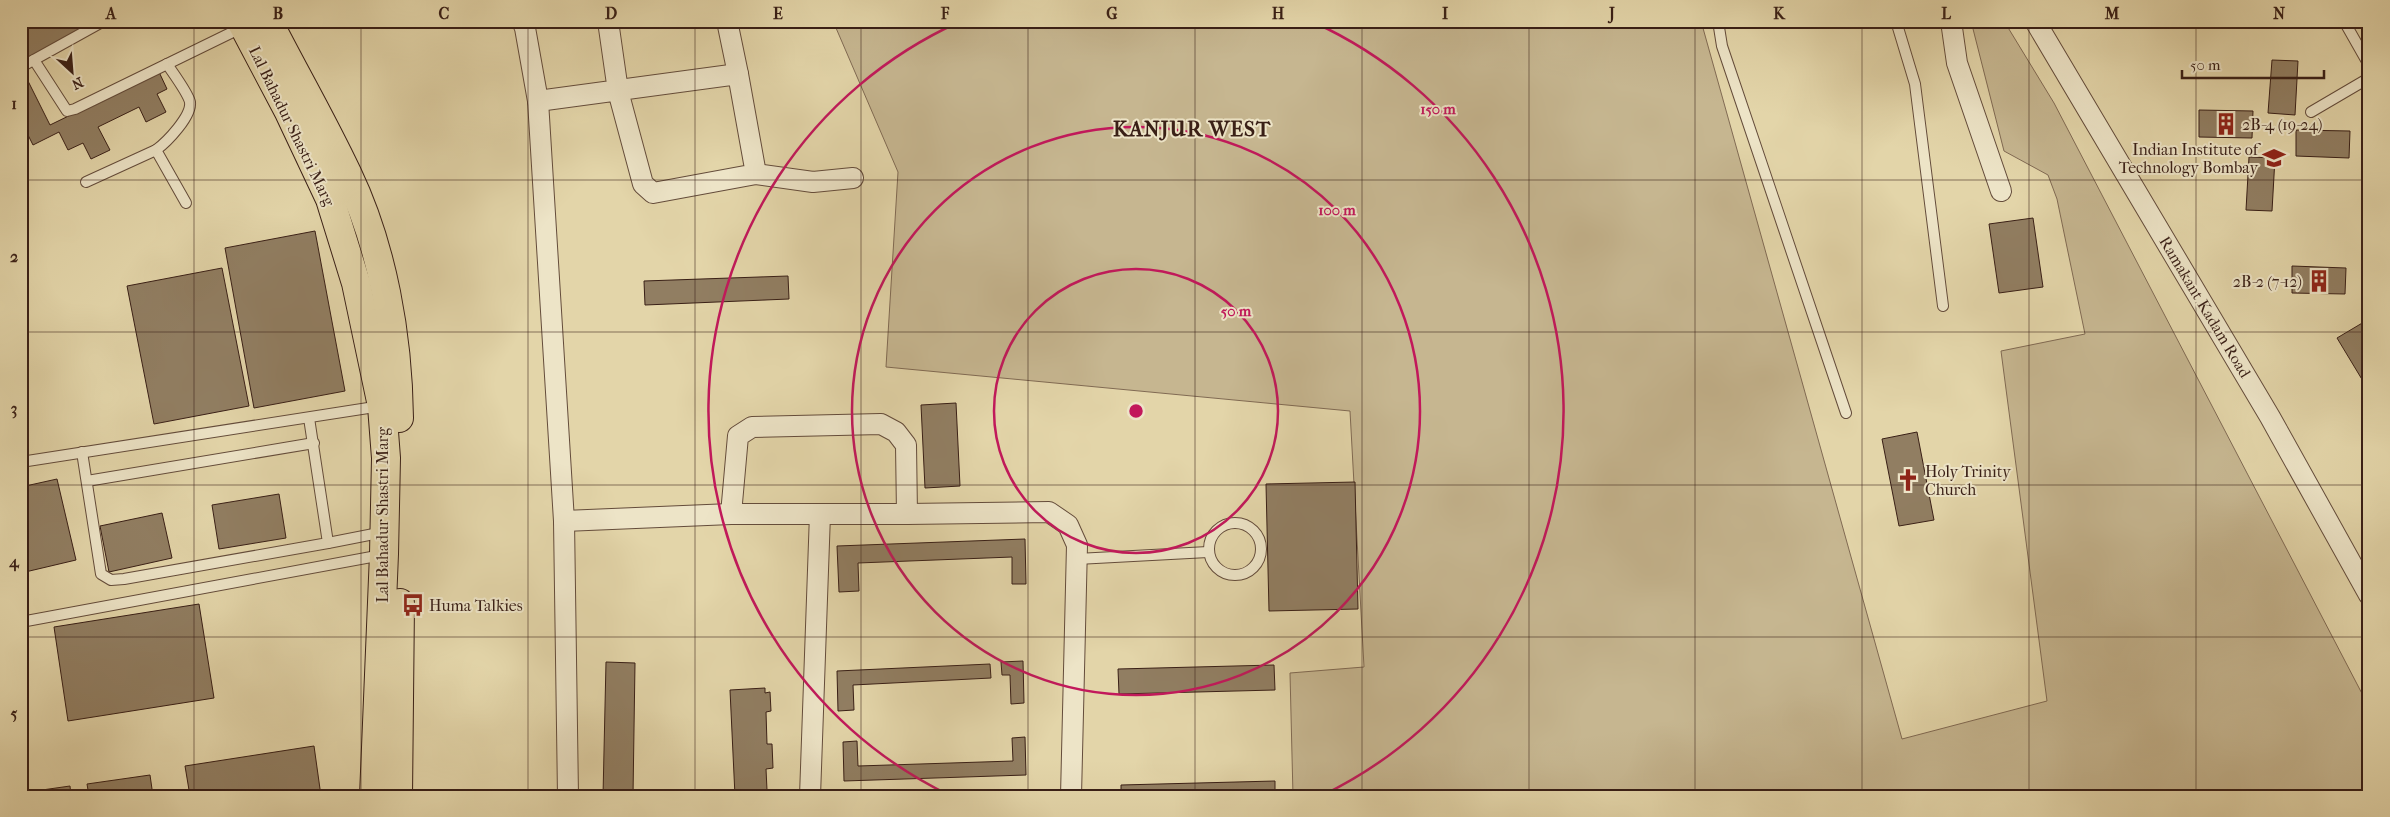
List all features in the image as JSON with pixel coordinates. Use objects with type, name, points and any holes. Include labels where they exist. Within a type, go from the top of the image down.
[{"type":"main road","name":"Lal Bahadur Shastri Marg","points":[[251,23],[289,112],[330,199],[390,404],[398,796]]},
{"type":"main road","name":"Lal Bahadur Shastri Marg","points":[[374,796],[386,458],[390,404]]},
{"type":"street","points":[[522,21],[525,28],[538,102],[564,521],[568,796]]},
{"type":"street","points":[[608,21],[618,91],[642,184],[653,193],[756,174],[813,182],[853,178]]},
{"type":"street","points":[[727,21],[756,174]]},
{"type":"street","points":[[1951,21],[1957,63],[2001,191]]},
{"type":"street","name":"Ramakant Kadam Road","points":[[2035,21],[2270,417],[2369,595]]},
{"type":"street","points":[[538,102],[738,74]]},
{"type":"street","points":[[731,514],[738,436],[752,428],[881,424],[896,432],[906,445],[907,514]]},
{"type":"street","points":[[564,521],[731,514],[1049,512],[1068,525],[1077,545],[1072,796]]},
{"type":"street","points":[[810,796],[820,514]]},
{"type":"lane","points":[[21,67],[104,21]]},
{"type":"lane","points":[[1718,21],[1722,46],[1846,413]]},
{"type":"lane","points":[[1896,21],[1915,84],[1943,306]]},
{"type":"lane","points":[[2344,21],[2369,65]]},
{"type":"lane","points":[[34,60],[67,111],[251,23]]},
{"type":"lane","points":[[86,182],[156,150],[169,141],[189,110],[190,102],[168,64]]},
{"type":"lane","points":[[2311,112],[2369,78]]},
{"type":"lane","points":[[156,150],[186,203]]},
{"type":"lane","points":[[21,462],[390,404]]},
{"type":"lane","points":[[309,418],[328,543]]},
{"type":"lane","points":[[87,481],[314,443]]},
{"type":"lane","points":[[82,452],[101,574],[111,580],[328,543],[384,543]]},
{"type":"lane","points":[[1234,522],[1251,528],[1261,543],[1258,561],[1252,568],[1237,575],[1221,571],[1211,560],[1208,552],[1212,536],[1218,529],[1234,522]]},
{"type":"lane","points":[[21,622],[384,543]]},
{"type":"lane","points":[[1077,558],[1208,552]]},
{"type":"shaded area","points":[[833,21],[1701,21],[1902,739],[2047,701],[2001,351],[2085,334],[2057,199],[2048,175],[2004,151],[1971,21],[2004,21],[2054,103],[2369,707],[2369,796],[1293,796],[1290,673],[1364,667],[1350,411],[886,367],[898,172]]},
{"type":"building","points":[[21,21],[26,28],[39,21],[97,21],[21,62]]},
{"type":"building","points":[[2358,21],[2369,21],[2369,41]]},
{"type":"building","points":[[2272,60],[2298,61],[2295,115],[2268,113]]},
{"type":"building","points":[[159,72],[167,89],[157,94],[166,112],[146,122],[139,107],[98,127],[110,150],[91,159],[83,143],[68,150],[59,132],[33,145],[21,121],[21,82],[27,79],[50,125]]},
{"type":"building","name":"2B-4 (19-24)","points":[[2199,110],[2253,111],[2252,138],[2199,137]]},
{"type":"building","points":[[2296,130],[2350,131],[2349,158],[2296,156]]},
{"type":"building","points":[[2249,157],[2275,158],[2272,211],[2246,210]]},
{"type":"building","points":[[2365,217],[2369,217],[2369,270],[2362,270]]},
{"type":"building","points":[[2033,218],[2043,287],[1999,293],[1989,224]]},
{"type":"building","points":[[315,231],[345,391],[254,408],[225,248]]},
{"type":"building","name":"2B-2 (7-12)","points":[[2292,266],[2346,268],[2345,294],[2292,293]]},
{"type":"building","points":[[222,268],[249,406],[154,424],[127,286]]},
{"type":"building","points":[[788,276],[789,299],[645,305],[644,281]]},
{"type":"building","points":[[2369,319],[2369,391],[2337,338]]},
{"type":"building","points":[[956,403],[960,486],[925,488],[921,405]]},
{"type":"building","name":"Holy Trinity Church","points":[[1917,432],[1934,520],[1899,526],[1882,439]]},
{"type":"building","points":[[57,479],[76,560],[21,573],[21,487]]},
{"type":"building","points":[[1355,482],[1358,609],[1269,611],[1266,484]]},
{"type":"building","points":[[279,494],[286,538],[219,549],[212,505]]},
{"type":"building","points":[[162,513],[172,558],[109,572],[100,526]]},
{"type":"building","points":[[1025,539],[1026,584],[1012,584],[1012,557],[858,563],[859,591],[839,592],[837,546]]},
{"type":"building","points":[[199,604],[214,698],[68,721],[54,627]]},
{"type":"building","points":[[1023,661],[1024,703],[1011,704],[1010,675],[1002,675],[1001,662]]},
{"type":"building","points":[[606,662],[635,663],[633,796],[603,796]]},
{"type":"building","points":[[990,664],[991,678],[853,685],[854,710],[838,711],[837,671]]},
{"type":"building","points":[[1274,665],[1275,690],[1119,694],[1118,669]]},
{"type":"building","points":[[765,688],[765,693],[770,692],[771,711],[766,712],[767,744],[772,744],[773,768],[766,769],[767,790],[774,790],[774,796],[735,796],[730,690]]},
{"type":"building","points":[[1025,737],[1026,775],[844,781],[843,742],[857,741],[858,766],[1013,761],[1012,738]]},
{"type":"building","points":[[314,746],[321,796],[190,796],[185,766]]},
{"type":"building","points":[[150,775],[153,796],[89,796],[87,784]]},
{"type":"building","points":[[1275,781],[1275,796],[1121,796],[1121,785]]},
{"type":"building","points":[[70,786],[71,796],[21,796],[21,793]]},
{"type":"place","name":"2B-4 (19-24)","points":[[2226,124]]},
{"type":"place","name":"Indian Institute of Technology Bombay","points":[[2274,158]]},
{"type":"place","name":"2B-2 (7-12)","points":[[2319,281]]},
{"type":"place","name":"Holy Trinity Church","points":[[1908,480]]},
{"type":"place","name":"Huma Talkies","points":[[413,605]]},
{"type":"district","name":"KANJUR WEST","points":[[1192,129]]}]
